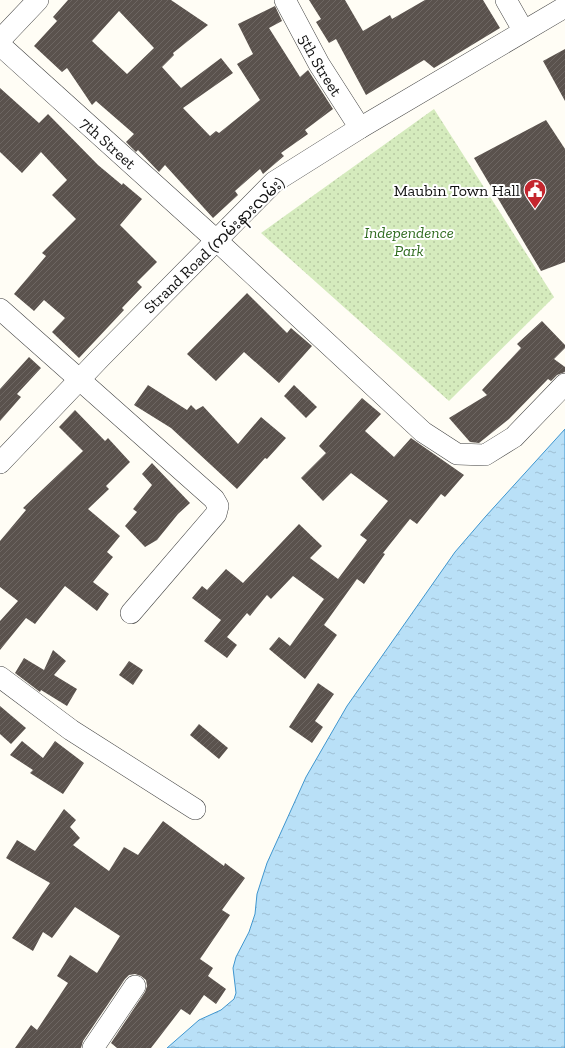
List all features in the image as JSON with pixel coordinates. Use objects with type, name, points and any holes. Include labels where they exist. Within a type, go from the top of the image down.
[{"type":"street","points":[[0,40],[38,0]]},
{"type":"street","name":"5th Street","points":[[285,0],[319,64],[360,128]]},
{"type":"street","points":[[506,0],[523,30]]},
{"type":"street","name":"Strand Road (ကမ်းနားလမ်း)","points":[[0,463],[80,379],[274,182],[360,128],[523,30],[565,7]]},
{"type":"street","name":"7th Street","points":[[0,45],[216,240],[422,432],[457,454],[485,455],[514,437],[565,384]]},
{"type":"street","points":[[0,309],[214,499],[218,506],[216,514],[131,613]]},
{"type":"street","points":[[0,676],[71,730],[195,809]]},
{"type":"street","points":[[92,1048],[135,986]]},
{"type":"green space","name":"Independence Park","points":[[434,109],[554,297],[449,401],[261,233]]},
{"type":"water","points":[[565,429],[565,1048],[167,1048],[199,1020],[221,1010],[234,999],[236,993],[233,968],[236,957],[249,932],[255,914],[257,894],[267,863],[306,777],[347,706],[455,552]]},
{"type":"building","points":[[68,0],[171,0],[208,25],[173,53],[174,55],[162,67],[181,88],[221,58],[233,73],[183,108],[210,136],[216,131],[219,133],[260,100],[237,64],[253,54],[238,24],[275,6],[282,21],[269,28],[300,77],[308,70],[333,109],[305,130],[308,134],[281,153],[284,156],[263,174],[260,169],[235,191],[238,195],[213,218],[165,165],[159,172],[138,150],[136,152],[126,142],[134,134],[96,101],[92,105],[67,68],[62,72],[34,46],[57,21],[53,17]],"holes":[[[119,11],[154,48],[127,74],[92,41]]]},
{"type":"building","points":[[309,0],[345,0],[363,31],[390,15],[392,19],[425,0],[483,0],[500,28],[434,68],[424,60],[366,95],[336,39],[329,43],[316,22],[321,19]]},
{"type":"building","points":[[565,49],[565,101],[543,61]]},
{"type":"building","points":[[0,88],[39,123],[48,114],[98,165],[142,199],[120,225],[157,262],[137,282],[142,287],[122,308],[124,310],[79,358],[52,332],[65,318],[44,300],[34,311],[14,294],[46,256],[42,253],[76,219],[52,195],[67,180],[41,152],[22,173],[0,152]]},
{"type":"building","name":"Maubin Town Hall","points":[[546,120],[565,149],[565,262],[541,271],[474,158]]},
{"type":"building","points":[[247,293],[287,333],[291,328],[312,346],[279,383],[244,352],[216,381],[187,354]]},
{"type":"building","points":[[542,321],[565,345],[565,348],[554,359],[565,367],[565,372],[557,375],[551,381],[548,379],[509,419],[479,443],[470,442],[449,418],[487,395],[482,390],[521,348],[517,344]]},
{"type":"building","points":[[29,357],[41,368],[17,394],[21,397],[0,421],[0,389]]},
{"type":"building","points":[[148,385],[187,410],[191,405],[196,410],[203,406],[238,444],[261,417],[286,438],[267,459],[265,458],[237,489],[171,428],[134,405]]},
{"type":"building","points":[[294,385],[317,407],[306,418],[284,396]]},
{"type":"building","points":[[362,398],[381,414],[365,431],[394,457],[411,438],[464,475],[445,497],[441,494],[417,524],[410,519],[383,553],[385,554],[364,584],[357,579],[324,625],[337,635],[305,679],[269,649],[279,637],[290,646],[324,599],[293,576],[271,599],[267,595],[250,616],[247,613],[227,637],[237,645],[227,658],[204,641],[221,620],[192,598],[202,586],[207,590],[226,569],[243,583],[299,524],[322,546],[310,558],[338,579],[367,540],[360,535],[388,501],[351,473],[323,501],[301,478],[326,453],[319,446]]},
{"type":"building","points":[[75,410],[105,441],[108,438],[130,462],[106,486],[109,489],[88,509],[120,536],[107,552],[113,557],[93,582],[109,594],[97,611],[65,586],[35,624],[26,618],[0,650],[0,621],[18,601],[0,587],[0,541],[26,510],[23,508],[83,451],[59,427]]},
{"type":"building","points":[[152,463],[190,503],[178,514],[157,540],[145,547],[125,526],[137,512],[133,509],[152,485],[142,474]]},
{"type":"building","points":[[53,650],[66,661],[54,675],[77,689],[67,706],[41,690],[40,692],[15,673],[24,658],[44,670]]},
{"type":"building","points":[[129,661],[143,670],[133,685],[119,675]]},
{"type":"building","points":[[318,683],[334,694],[315,721],[323,727],[312,743],[289,727]]},
{"type":"building","points":[[0,706],[26,728],[11,744],[0,734]]},
{"type":"building","points":[[199,724],[228,748],[219,759],[190,735]]},
{"type":"building","points":[[22,741],[43,758],[55,741],[84,763],[63,794],[30,773],[33,770],[10,755]]},
{"type":"building","points":[[64,809],[76,820],[70,827],[80,838],[73,845],[109,871],[124,847],[138,855],[163,821],[224,866],[225,863],[245,878],[222,910],[230,915],[200,959],[213,968],[208,976],[226,989],[216,1004],[204,995],[190,1015],[181,1009],[151,1048],[117,1048],[111,1043],[145,992],[147,986],[146,980],[135,974],[129,975],[125,979],[83,1041],[81,1048],[15,1048],[31,1025],[37,1030],[68,983],[57,976],[70,955],[97,973],[120,936],[75,907],[52,938],[43,932],[33,951],[12,938],[50,883],[6,858],[17,840],[35,851]]},
{"type":"place","name":"Maubin Town Hall","points":[[535,210]]}]
